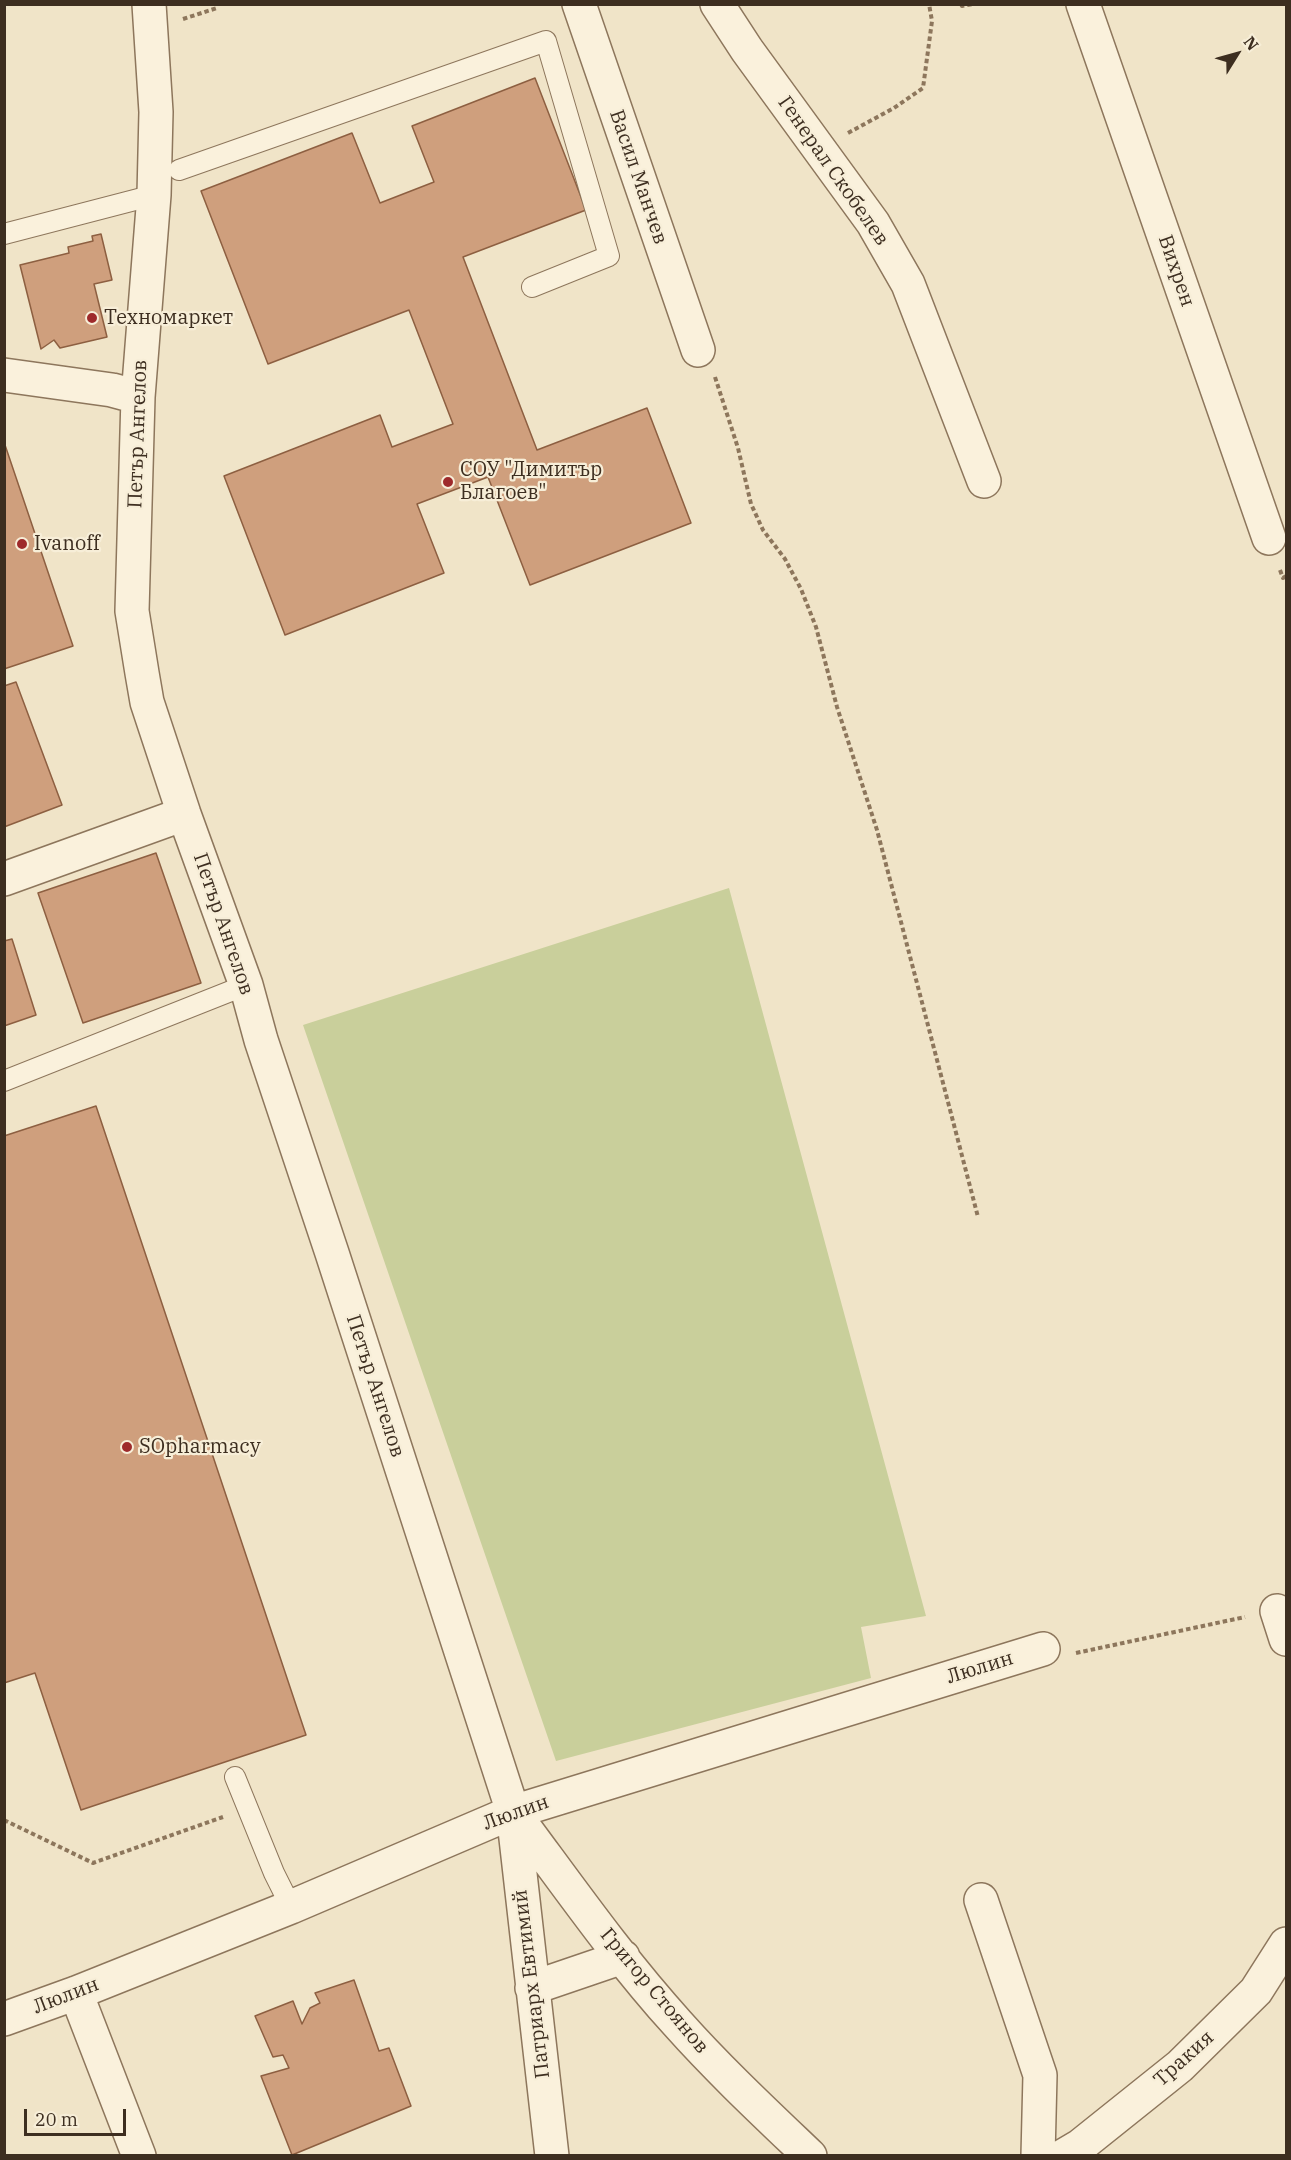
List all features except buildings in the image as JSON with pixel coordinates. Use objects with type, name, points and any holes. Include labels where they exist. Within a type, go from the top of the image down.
[{"type":"street","name":"Петър Ангелов","points":[[149,4],[156,112],[154,195],[138,397],[132,611],[147,702],[184,814],[246,985],[261,1040],[513,1812]]},
{"type":"street","name":"Васил Манчев","points":[[579,4],[698,350]]},
{"type":"street","name":"Генерал Скобелев","points":[[717,4],[747,50],[873,223],[908,284],[984,481]]},
{"type":"street","name":"Вихрен","points":[[1083,4],[1269,538]]},
{"type":"street","points":[[4,375],[112,390],[138,397]]},
{"type":"street","points":[[4,879],[184,814]]},
{"type":"street","name":"Люлин","points":[[4,2019],[76,1993],[291,1907],[513,1812],[1043,1649]]},
{"type":"street","name":"Григор Стоянов","points":[[513,1812],[622,1957],[677,2024],[760,2109],[810,2156]]},
{"type":"street","name":"Патриарх Евтимий","points":[[513,1812],[552,2156]]},
{"type":"street","points":[[981,1900],[1040,2075],[1038,2156]]},
{"type":"street","name":"Тракия","points":[[1063,2156],[1080,2146],[1180,2066],[1256,1991],[1287,1944]]},
{"type":"street","points":[[532,1988],[622,1957]]},
{"type":"street","points":[[76,1993],[139,2156]]},
{"type":"lane","points":[[179,170],[546,41],[609,256],[532,287]]},
{"type":"lane","points":[[4,234],[154,195]]},
{"type":"lane","points":[[4,1081],[246,985]]},
{"type":"lane","points":[[235,1777],[274,1873],[291,1907]]},
{"type":"path","points":[[820,151],[861,125],[894,108],[923,88],[932,21],[929,4]]},
{"type":"path","points":[[961,4],[962,6],[973,4]]},
{"type":"path","points":[[182,20],[217,8]]},
{"type":"path","points":[[698,350],[716,378],[738,448],[752,504],[763,530],[785,559],[801,588],[816,627],[837,707],[877,830],[978,1217]]},
{"type":"path","points":[[1043,1649],[1068,1655],[1282,1625]]},
{"type":"path","points":[[4,1820],[93,1863],[248,1808]]},
{"type":"green space","points":[[729,888],[926,1616],[861,1627],[871,1678],[556,1761],[303,1025]]},
{"type":"place","name":"Техномаркет","points":[[92,318]]},
{"type":"place","name":"СОУ \"Димитър Благоев\"","points":[[448,482]]},
{"type":"place","name":"Ivanoff","points":[[22,544]]},
{"type":"place","name":"SOpharmacy","points":[[127,1447]]}]
